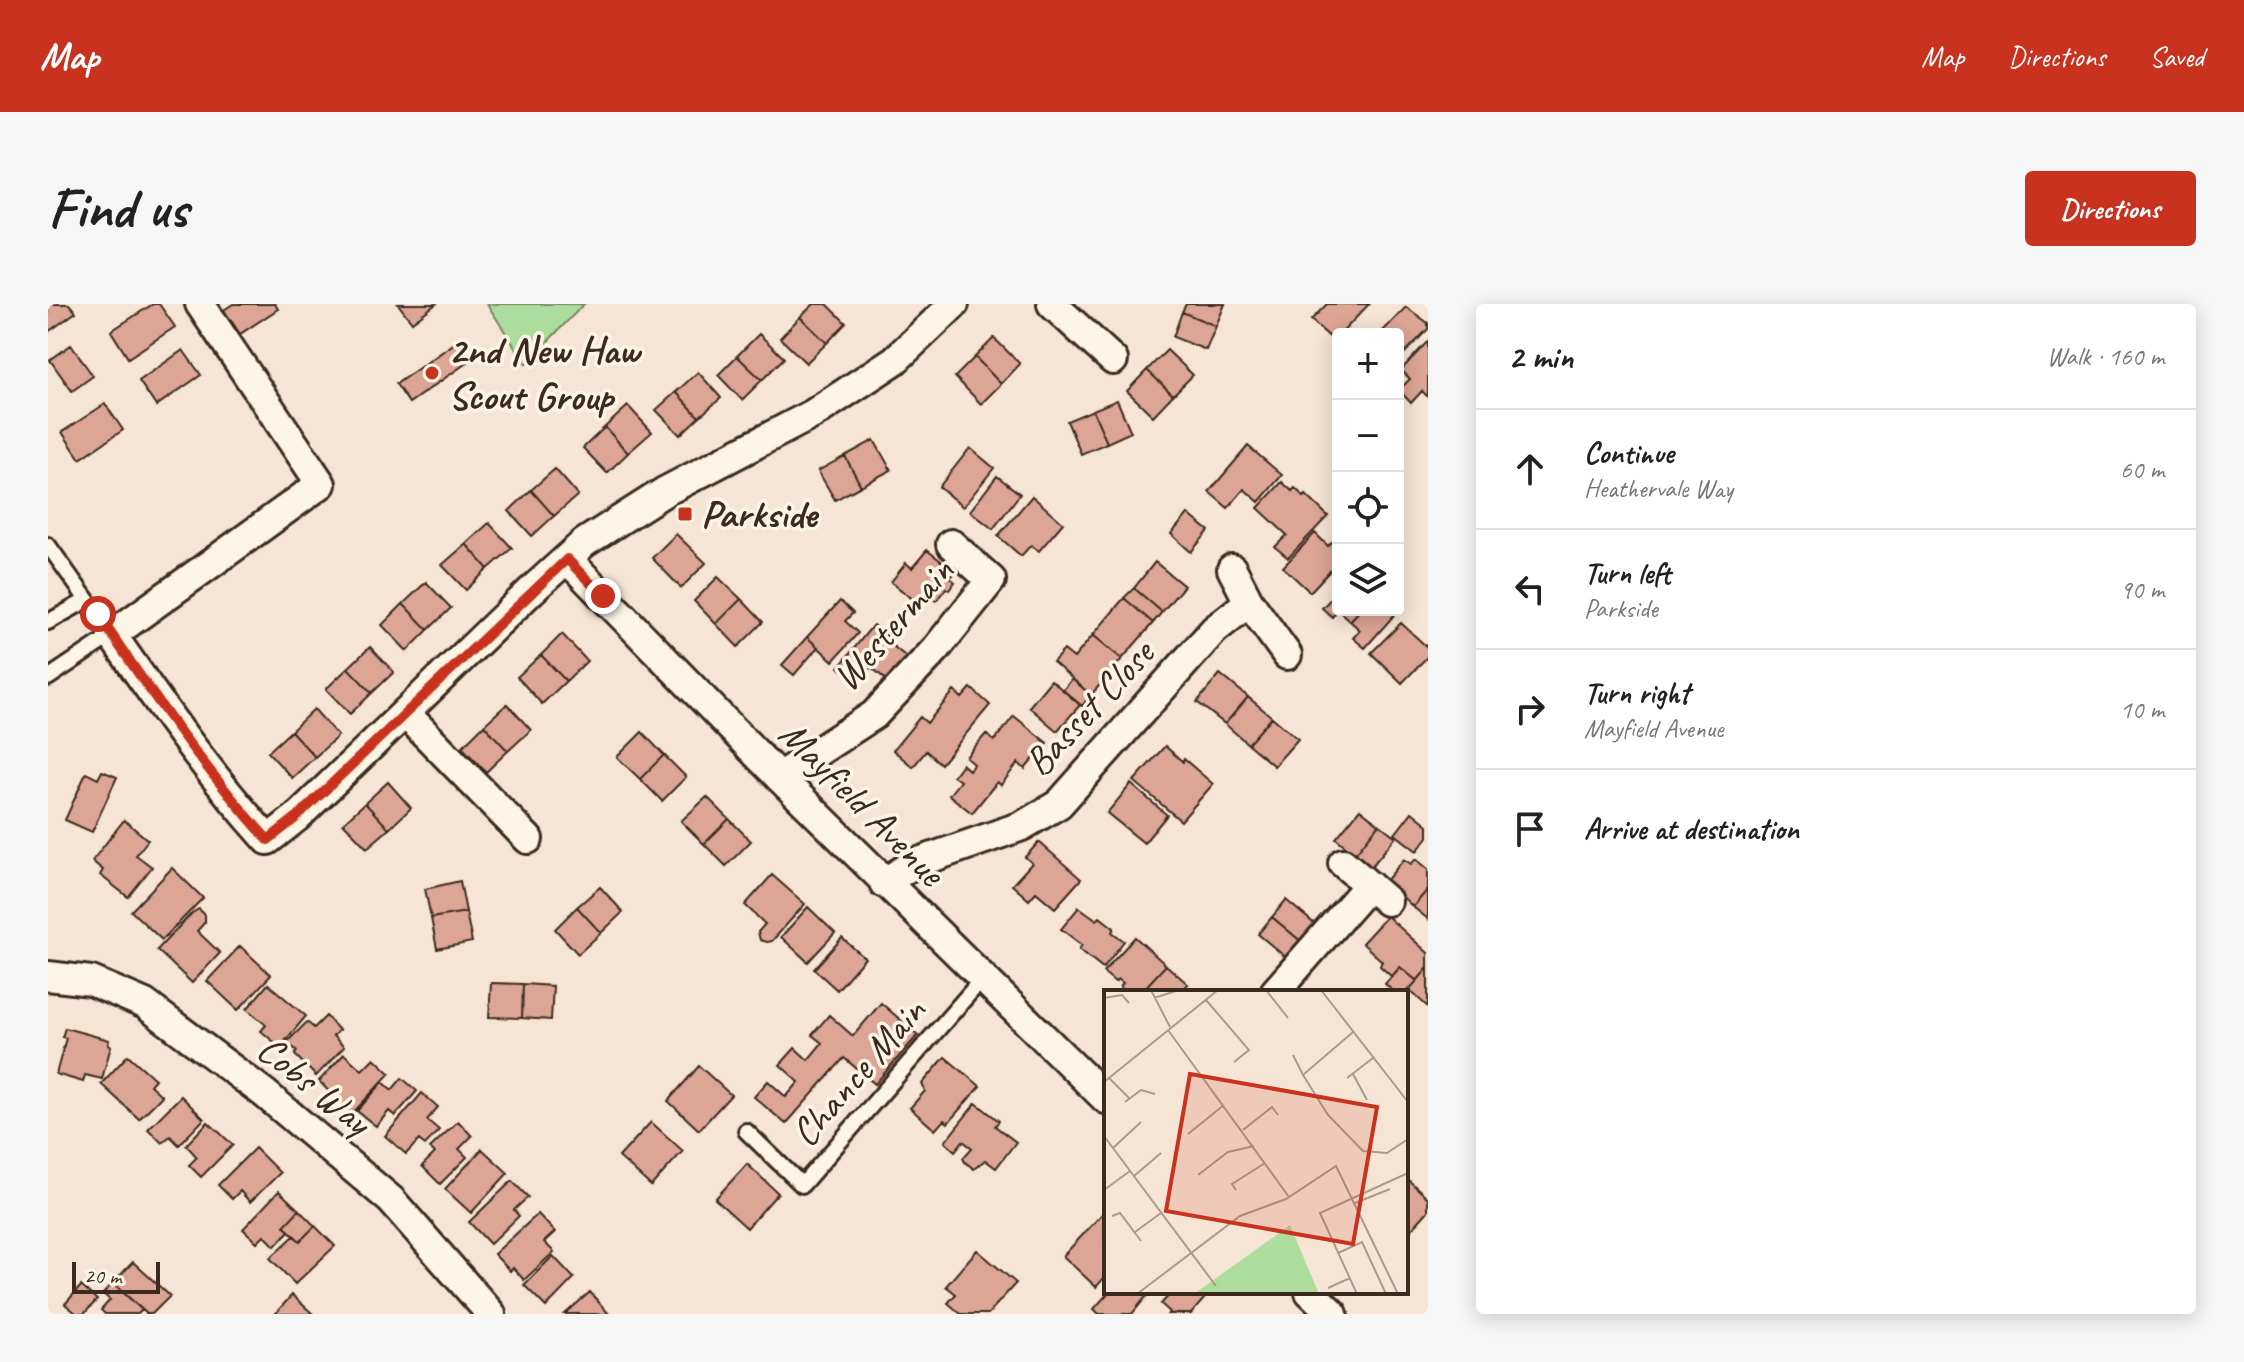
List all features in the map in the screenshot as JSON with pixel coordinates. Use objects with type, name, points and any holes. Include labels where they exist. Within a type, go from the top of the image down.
[{"type":"street","points":[[200,304],[321,484],[112,635],[185,740],[268,840],[297,817],[584,543],[629,513],[813,414],[895,360],[954,304]]},
{"type":"street","points":[[1052,304],[1113,360]]},
{"type":"street","name":"Westermain","points":[[779,777],[874,715],[936,649],[991,580],[951,544]]},
{"type":"street","name":"Mayfield Avenue","points":[[567,559],[884,883],[1104,1097]]},
{"type":"street","points":[[1232,569],[1249,602],[1287,655]]},
{"type":"street","name":"Basset Close","points":[[884,883],[913,864],[1022,826],[1059,804],[1214,630],[1249,602]]},
{"type":"street","points":[[405,713],[528,839]]},
{"type":"street","points":[[1277,990],[1378,893],[1343,863]]},
{"type":"street","name":"Cobs Way","points":[[48,976],[91,981],[145,1004],[264,1093],[391,1200],[491,1314]]},
{"type":"street","points":[[1312,1294],[1333,1314]]},
{"type":"lane","points":[[48,545],[112,635],[48,678]]},
{"type":"lane","points":[[48,622],[87,600]]},
{"type":"lane","name":"Chance Main","points":[[746,1131],[802,1185],[982,979]]},
{"type":"green space","points":[[487,304],[584,304],[526,364]]},
{"type":"building","points":[[48,304],[69,304],[76,312],[48,332]]},
{"type":"building","points":[[153,304],[159,304],[175,327],[128,358],[111,331]]},
{"type":"building","points":[[233,304],[275,304],[278,309],[240,334],[224,310]]},
{"type":"building","points":[[398,304],[436,304],[412,322]]},
{"type":"building","points":[[814,304],[827,304],[846,323],[827,343],[800,317]]},
{"type":"building","points":[[1186,304],[1225,304],[1216,326],[1182,312]]},
{"type":"building","points":[[1327,304],[1369,304],[1346,328],[1332,328],[1332,339],[1311,320]]},
{"type":"building","points":[[1406,307],[1428,323],[1428,329],[1404,354],[1404,328],[1386,328]]},
{"type":"building","points":[[1182,312],[1216,326],[1206,350],[1173,337]]},
{"type":"building","points":[[800,317],[827,343],[806,363],[780,338]]},
{"type":"building","points":[[759,334],[784,358],[762,380],[737,356]]},
{"type":"building","points":[[994,338],[1020,364],[1001,384],[975,357]]},
{"type":"building","points":[[1428,341],[1428,397],[1422,391],[1411,403],[1404,395],[1404,385],[1410,379],[1404,373],[1404,367]]},
{"type":"building","name":"2nd New Haw Scout Group","points":[[455,343],[468,362],[409,403],[396,384]]},
{"type":"building","points":[[71,345],[93,376],[72,391],[50,360]]},
{"type":"building","points":[[183,350],[201,375],[156,406],[139,381]]},
{"type":"building","points":[[1167,350],[1193,375],[1173,395],[1147,370]]},
{"type":"building","points":[[737,356],[762,380],[742,400],[718,375]]},
{"type":"building","points":[[975,357],[1001,384],[981,404],[955,377]]},
{"type":"building","points":[[1147,370],[1173,395],[1153,416],[1127,391]]},
{"type":"building","points":[[698,372],[721,398],[699,417],[676,392]]},
{"type":"building","points":[[676,392],[699,417],[680,435],[656,410]]},
{"type":"building","points":[[1117,400],[1131,432],[1107,443],[1093,410]]},
{"type":"building","points":[[105,404],[123,430],[80,459],[62,432]]},
{"type":"building","points":[[628,406],[652,432],[628,453],[605,427]]},
{"type":"building","points":[[1093,410],[1107,443],[1081,454],[1067,421]]},
{"type":"building","points":[[605,427],[628,453],[607,473],[583,448]]},
{"type":"building","points":[[874,440],[891,470],[861,486],[845,456]]},
{"type":"building","points":[[1248,446],[1282,475],[1259,502],[1244,489],[1228,508],[1209,492]]},
{"type":"building","points":[[970,448],[994,468],[963,507],[939,487]]},
{"type":"building","points":[[845,456],[861,486],[835,500],[818,471]]},
{"type":"building","points":[[555,469],[578,495],[554,516],[531,490]]},
{"type":"building","points":[[997,476],[1020,494],[993,529],[970,511]]},
{"type":"building","points":[[1282,482],[1292,491],[1295,488],[1304,497],[1306,495],[1328,516],[1288,558],[1275,547],[1287,535],[1258,508]]},
{"type":"building","points":[[531,490],[554,516],[532,536],[509,511]]},
{"type":"building","points":[[1032,496],[1063,523],[1039,551],[1031,545],[1021,556],[998,536]]},
{"type":"building","points":[[1188,514],[1209,531],[1191,552],[1171,534]]},
{"type":"building","points":[[489,523],[512,548],[488,569],[466,544]]},
{"type":"building","points":[[1315,533],[1328,546],[1332,542],[1332,568],[1310,592],[1283,567]]},
{"type":"building","points":[[676,534],[706,563],[681,588],[652,558]]},
{"type":"building","points":[[466,544],[488,569],[466,590],[442,565]]},
{"type":"building","points":[[927,550],[954,571],[950,578],[955,582],[936,601],[927,594],[919,604],[891,582],[906,563],[912,568]]},
{"type":"building","points":[[1155,562],[1184,586],[1162,612],[1134,588]]},
{"type":"building","points":[[718,577],[741,599],[716,624],[694,601]]},
{"type":"building","points":[[426,582],[451,608],[428,630],[403,604]]},
{"type":"building","points":[[1134,588],[1162,612],[1153,623],[1124,598]]},
{"type":"building","points":[[1332,597],[1332,617],[1322,608]]},
{"type":"building","points":[[1124,598],[1153,623],[1122,659],[1093,635]]},
{"type":"building","points":[[741,599],[763,622],[738,647],[716,624]]},
{"type":"building","points":[[840,601],[853,613],[845,621],[858,633],[833,661],[807,637]]},
{"type":"building","points":[[403,604],[428,630],[407,651],[382,625]]},
{"type":"building","points":[[1355,616],[1393,616],[1365,648],[1353,638],[1360,630],[1350,621]]},
{"type":"building","points":[[1401,623],[1428,648],[1428,656],[1402,683],[1371,653]]},
{"type":"building","points":[[873,625],[887,636],[884,639],[910,660],[890,683],[871,667],[858,682],[839,667]]},
{"type":"building","points":[[562,634],[587,661],[566,681],[541,655]]},
{"type":"building","points":[[1093,635],[1122,659],[1091,695],[1053,662],[1064,650],[1074,658]]},
{"type":"building","points":[[807,637],[818,647],[794,675],[782,665]]},
{"type":"building","points":[[370,647],[394,672],[372,693],[348,668]]},
{"type":"building","points":[[541,655],[566,681],[542,704],[517,677]]},
{"type":"building","points":[[348,668],[372,693],[350,714],[326,689]]},
{"type":"building","points":[[1220,674],[1248,697],[1225,724],[1197,702]]},
{"type":"building","points":[[1072,679],[1091,695],[1082,706],[1063,690]]},
{"type":"building","points":[[1051,680],[1080,705],[1057,731],[1029,707]]},
{"type":"building","points":[[971,688],[990,705],[941,764],[926,751],[913,767],[893,750],[920,717],[927,723],[954,691],[962,698]]},
{"type":"building","points":[[1248,697],[1272,717],[1248,744],[1225,724]]},
{"type":"building","points":[[507,704],[531,730],[508,751],[484,725]]},
{"type":"building","points":[[314,709],[338,736],[315,757],[291,731]]},
{"type":"building","points":[[1014,716],[1047,743],[1025,769],[1018,763],[1001,785],[997,782],[972,813],[949,795],[960,781],[953,776],[962,764],[969,770],[974,764],[966,757],[986,734],[994,741]]},
{"type":"building","points":[[1272,717],[1298,739],[1274,766],[1248,744]]},
{"type":"building","points":[[484,725],[508,751],[486,772],[462,747]]},
{"type":"building","points":[[291,731],[315,757],[292,778],[268,752]]},
{"type":"building","points":[[642,732],[664,755],[640,779],[617,757]]},
{"type":"building","points":[[1165,746],[1213,784],[1181,821],[1134,781]]},
{"type":"building","points":[[664,755],[686,777],[662,801],[640,779]]},
{"type":"building","points":[[102,771],[117,777],[92,832],[65,820],[86,773],[98,779]]},
{"type":"building","points":[[388,782],[411,808],[389,829],[365,803]]},
{"type":"building","points":[[1131,784],[1167,815],[1144,843],[1107,813]]},
{"type":"building","points":[[707,797],[729,819],[704,844],[681,821]]},
{"type":"building","points":[[365,803],[389,829],[367,848],[343,823]]},
{"type":"building","points":[[1360,809],[1379,824],[1355,854],[1336,838]]},
{"type":"building","points":[[1412,812],[1428,825],[1428,837],[1417,851],[1395,834]]},
{"type":"building","points":[[729,819],[751,841],[726,866],[704,844]]},
{"type":"building","points":[[124,820],[148,840],[136,855],[152,867],[128,897],[100,875],[103,870],[92,861]]},
{"type":"building","points":[[1379,824],[1396,837],[1371,867],[1355,854]]},
{"type":"building","points":[[1039,842],[1081,879],[1055,908],[1036,892],[1029,900],[1012,885],[1032,863],[1025,857]]},
{"type":"building","points":[[1404,859],[1411,864],[1416,859],[1428,869],[1428,889],[1413,907],[1386,881]]},
{"type":"building","points":[[172,868],[203,898],[162,940],[131,911]]},
{"type":"building","points":[[772,875],[805,904],[772,941],[767,942],[760,940],[758,932],[765,924],[745,905]]},
{"type":"building","points":[[460,881],[466,912],[431,918],[425,889]]},
{"type":"building","points":[[600,887],[623,912],[601,933],[577,907]]},
{"type":"building","points":[[1428,889],[1428,919],[1413,907]]},
{"type":"building","points":[[1286,900],[1317,926],[1303,943],[1272,917]]},
{"type":"building","points":[[577,907],[601,933],[578,954],[555,929]]},
{"type":"building","points":[[808,907],[835,933],[808,962],[781,937]]},
{"type":"building","points":[[1079,907],[1097,920],[1100,917],[1124,941],[1103,968],[1079,949],[1082,945],[1061,929]]},
{"type":"building","points":[[199,909],[205,915],[205,922],[197,931],[220,953],[192,983],[157,950]]},
{"type":"building","points":[[466,912],[472,942],[437,949],[431,918]]},
{"type":"building","points":[[1387,916],[1428,953],[1428,968],[1417,981],[1400,967],[1392,977],[1380,966],[1382,961],[1362,943]]},
{"type":"building","points":[[1272,917],[1303,943],[1289,960],[1258,934]]},
{"type":"building","points":[[1135,937],[1166,965],[1143,990],[1124,990],[1120,987],[1123,983],[1118,979],[1115,982],[1103,972]]},
{"type":"building","points":[[842,938],[865,958],[837,990],[814,969]]},
{"type":"building","points":[[240,946],[271,975],[238,1010],[207,981]]},
{"type":"building","points":[[1166,965],[1188,984],[1183,990],[1143,990]]},
{"type":"building","points":[[1400,967],[1417,981],[1408,991],[1392,990],[1385,984]]},
{"type":"building","points":[[1428,968],[1428,1007],[1409,990]]},
{"type":"building","points":[[491,983],[523,984],[522,1018],[489,1017]]},
{"type":"building","points":[[268,984],[306,1016],[280,1047],[261,1031],[266,1025],[247,1009]]},
{"type":"building","points":[[523,984],[553,986],[551,1020],[522,1018]]},
{"type":"building","points":[[881,1003],[918,1035],[875,1084],[844,1058],[786,1124],[754,1097],[768,1081],[786,1097],[799,1082],[780,1065],[795,1048],[808,1060],[822,1043],[812,1035],[829,1015],[853,1036]]},
{"type":"building","points":[[326,1016],[339,1030],[333,1036],[344,1047],[316,1076],[287,1042],[307,1022],[314,1028]]},
{"type":"building","points":[[65,1028],[109,1040],[108,1045],[111,1046],[102,1079],[85,1075],[83,1082],[56,1074],[66,1038],[62,1037]]},
{"type":"building","points":[[344,1054],[362,1070],[374,1058],[390,1073],[351,1115],[319,1081]]},
{"type":"building","points":[[128,1055],[155,1079],[150,1085],[162,1096],[139,1119],[101,1084]]},
{"type":"building","points":[[945,1057],[980,1086],[948,1123],[944,1120],[935,1130],[910,1108],[925,1091],[922,1084]]},
{"type":"building","points":[[699,1066],[731,1095],[699,1130],[668,1101]]},
{"type":"building","points":[[402,1078],[417,1091],[395,1116],[389,1111],[376,1126],[357,1111],[383,1082],[392,1090]]},
{"type":"building","points":[[422,1093],[438,1107],[427,1120],[439,1130],[425,1145],[419,1140],[406,1154],[385,1136]]},
{"type":"building","points":[[181,1096],[204,1119],[179,1145],[170,1136],[162,1143],[148,1129]]},
{"type":"building","points":[[976,1103],[999,1121],[995,1126],[1016,1142],[996,1168],[985,1160],[974,1169],[963,1158],[972,1148],[963,1141],[955,1151],[945,1142]]},
{"type":"building","points":[[458,1121],[472,1136],[459,1149],[467,1157],[440,1184],[422,1166],[435,1153],[430,1148]]},
{"type":"building","points":[[208,1122],[233,1145],[201,1177],[189,1165],[197,1157],[186,1145]]},
{"type":"building","points":[[651,1122],[683,1151],[651,1186],[619,1157]]},
{"type":"building","points":[[255,1148],[280,1173],[250,1202],[240,1191],[232,1199],[218,1185]]},
{"type":"building","points":[[482,1149],[508,1173],[471,1213],[445,1189]]},
{"type":"building","points":[[747,1164],[778,1193],[747,1228],[715,1199]]},
{"type":"building","points":[[1408,1180],[1428,1198],[1428,1211],[1408,1234]]},
{"type":"building","points":[[512,1181],[528,1197],[514,1210],[519,1216],[490,1244],[469,1222]]},
{"type":"building","points":[[279,1191],[299,1210],[284,1226],[289,1231],[275,1246],[264,1235],[257,1242],[243,1229]]},
{"type":"building","points":[[299,1210],[315,1226],[300,1241],[284,1226]]},
{"type":"building","points":[[1104,1212],[1104,1278],[1096,1287],[1063,1256]]},
{"type":"building","points":[[538,1214],[555,1232],[544,1242],[554,1252],[524,1280],[494,1254]]},
{"type":"building","points":[[315,1226],[335,1246],[295,1284],[270,1258],[294,1236],[300,1241]]},
{"type":"building","points":[[977,1250],[1016,1283],[988,1314],[961,1314],[948,1303],[956,1294],[946,1286]]},
{"type":"building","points":[[553,1256],[574,1278],[546,1307],[524,1285]]},
{"type":"building","points":[[133,1262],[170,1296],[152,1314],[147,1314],[113,1283]]},
{"type":"building","points":[[113,1283],[142,1310],[138,1314],[105,1314],[101,1310],[110,1300],[103,1294]]},
{"type":"building","points":[[81,1286],[97,1300],[84,1314],[77,1314],[65,1304]]},
{"type":"building","points":[[590,1292],[609,1314],[565,1314]]},
{"type":"building","points":[[1107,1294],[1148,1294],[1132,1314],[1099,1314],[1094,1309]]},
{"type":"building","points":[[1170,1294],[1208,1294],[1191,1314],[1168,1314],[1170,1312],[1161,1304]]},
{"type":"building","points":[[292,1295],[313,1314],[275,1314]]},
{"type":"place","name":"2nd New Haw Scout Group","points":[[432,373]]},
{"type":"place","name":"Parkside","points":[[685,514]]},
{"type":"route","points":[[98,614],[185,740],[268,840],[297,817],[567,559],[603,596]]}]
